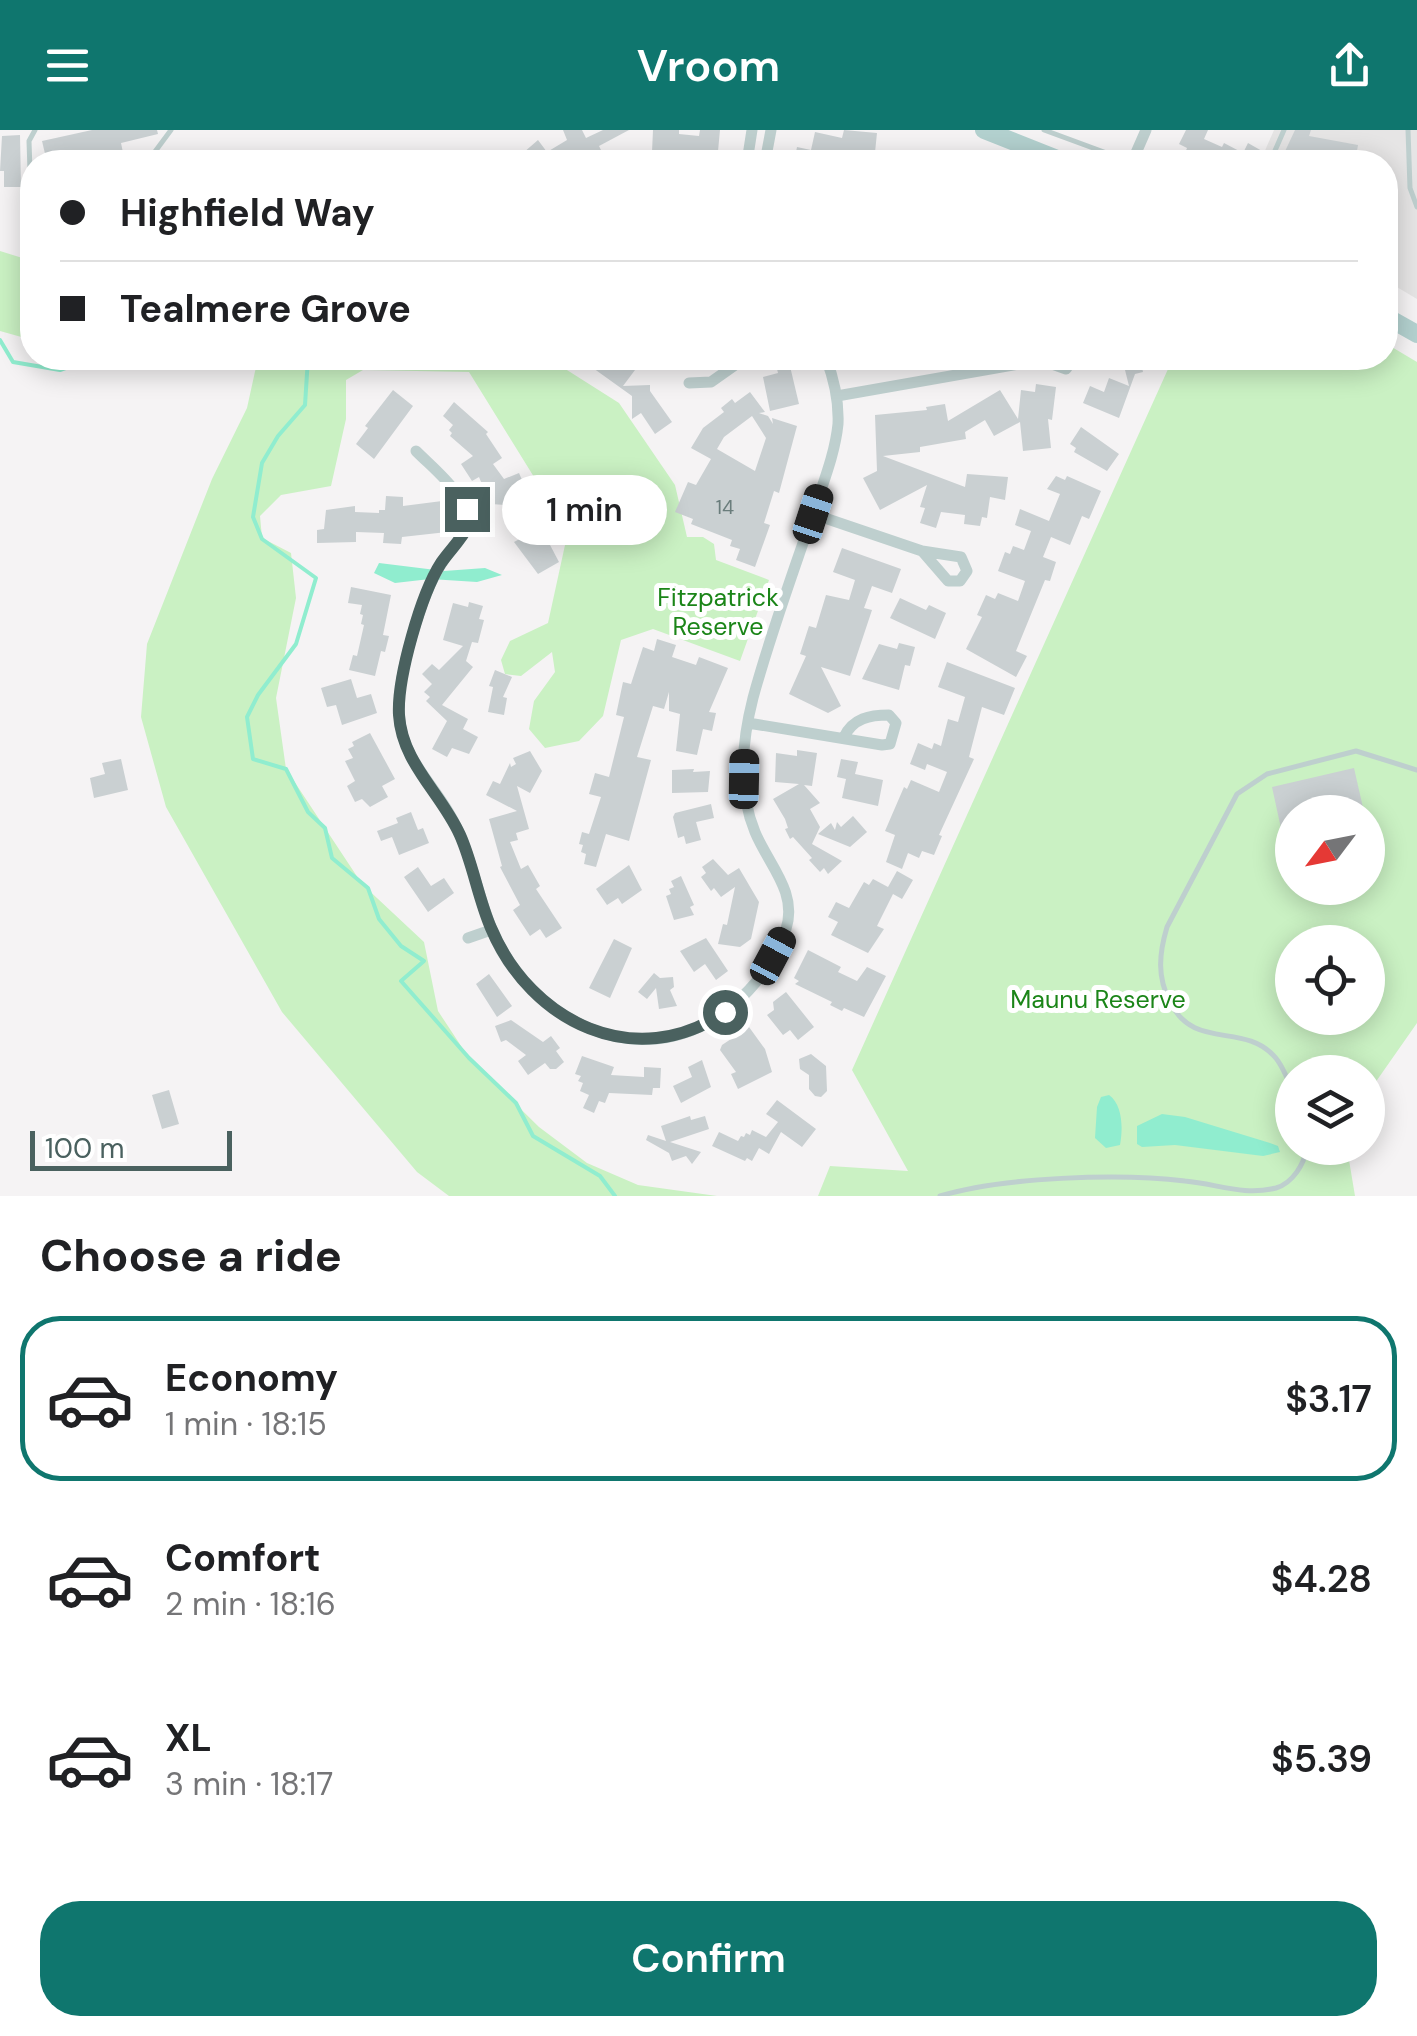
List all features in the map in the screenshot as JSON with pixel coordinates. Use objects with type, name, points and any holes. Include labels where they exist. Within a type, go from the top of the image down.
[{"type":"main road","points":[[984,130],[1035,150]]},
{"type":"street","points":[[690,383],[712,382],[728,370]]},
{"type":"street","points":[[416,452],[454,489],[467,509],[468,526],[440,564],[400,686],[400,729],[416,768],[450,813],[492,930],[522,977],[542,999],[586,1029],[634,1040],[658,1039],[707,1024],[725,1012],[758,978],[786,932],[791,909],[785,888],[755,832],[748,806],[744,779],[748,723],[834,450],[837,396],[829,370]]},
{"type":"street","points":[[837,396],[980,370]]},
{"type":"street","points":[[813,514],[922,550]]},
{"type":"street","points":[[748,723],[844,737]]},
{"type":"street","points":[[468,938],[492,930]]},
{"type":"lane","points":[[1044,130],[1098,150]]},
{"type":"lane","points":[[1408,130],[1410,188],[1417,207]]},
{"type":"lane","points":[[1275,1057],[1244,1038],[1195,1030],[1178,1017],[1160,983],[1166,927],[1238,794],[1266,774],[1356,750],[1417,770]]},
{"type":"lane","points":[[940,1196],[1060,1180],[1187,1181],[1258,1192],[1282,1187],[1301,1165]]},
{"type":"shaded area","points":[[1274,130],[1417,130],[1417,299],[1398,288],[1398,150],[1265,150]]},
{"type":"shaded area","points":[[379,563],[444,571],[485,568],[502,575],[477,582],[430,579],[395,583],[374,573]]},
{"type":"shaded area","points":[[1109,1095],[1119,1111],[1122,1132],[1120,1145],[1106,1148],[1095,1138],[1097,1107],[1101,1097]]},
{"type":"shaded area","points":[[1162,1114],[1185,1117],[1275,1145],[1275,1153],[1263,1156],[1175,1145],[1142,1147],[1137,1144],[1137,1126]]},
{"type":"green space","points":[[0,251],[20,257],[20,337],[0,331]]},
{"type":"green space","name":"Maunu Reserve","points":[[1398,351],[1417,362],[1417,1023],[1385,1069],[1385,1055],[1275,1055],[1275,1165],[1350,1165],[1355,1196],[818,1196],[830,1166],[908,1171],[852,1070],[1168,370],[1398,370]]},
{"type":"green space","points":[[255,370],[363,370],[346,380],[346,419],[331,486],[281,495],[260,516],[262,538],[291,553],[296,598],[276,698],[286,769],[362,884],[424,942],[438,1011],[469,1058],[539,1127],[587,1163],[638,1185],[717,1196],[449,1196],[417,1172],[282,1012],[166,807],[141,717],[147,644],[212,479],[247,408]]},
{"type":"green space","name":"Fitzpatrick Reserve","points":[[363,370],[567,370],[619,403],[675,485],[687,537],[703,537],[714,544],[716,560],[769,580],[740,661],[653,629],[621,640],[603,716],[579,741],[545,748],[529,729],[534,701],[555,672],[552,652],[521,676],[505,674],[501,660],[510,641],[548,623],[565,545],[534,477],[469,372]]},
{"type":"building","points":[[92,130],[157,130],[158,134],[121,143],[122,150],[44,150],[42,141]]},
{"type":"building","points":[[563,130],[582,130],[586,138],[603,130],[629,130],[599,146],[601,150],[550,150],[567,140]]},
{"type":"building","points":[[653,130],[679,130],[679,134],[699,136],[700,130],[720,130],[718,150],[652,150]]},
{"type":"building","points":[[844,130],[877,133],[875,150],[811,150],[815,132],[842,138]]},
{"type":"building","points":[[1186,130],[1208,130],[1204,139],[1237,150],[1186,150],[1179,144]]},
{"type":"building","points":[[1295,130],[1311,130],[1309,136],[1358,145],[1357,150],[1286,150]]},
{"type":"building","points":[[20,135],[20,187],[4,187],[4,171],[0,171],[2,136]]},
{"type":"building","points":[[538,140],[546,150],[526,150]]},
{"type":"building","points":[[596,370],[635,370],[623,386],[650,385],[650,391],[672,422],[655,434],[641,413],[632,419],[632,396]]},
{"type":"building","points":[[777,370],[791,370],[799,404],[770,411],[763,377],[778,373]]},
{"type":"building","points":[[1125,370],[1143,370],[1135,374],[1119,418],[1083,403],[1090,386],[1104,392],[1109,378],[1129,386]]},
{"type":"building","points":[[1036,384],[1056,387],[1052,420],[1048,419],[1051,448],[1023,451],[1020,422],[994,436],[985,420],[965,432],[966,439],[920,447],[920,452],[883,456],[965,487],[967,474],[1008,477],[1005,500],[990,497],[987,518],[982,517],[980,526],[964,524],[965,515],[941,512],[936,528],[920,523],[927,485],[880,510],[863,478],[877,471],[875,415],[927,410],[926,407],[945,404],[948,421],[1000,390],[1018,419],[1021,390],[1035,392]]},
{"type":"building","points":[[393,390],[413,406],[374,459],[356,444]]},
{"type":"building","points":[[750,392],[765,412],[759,413],[768,416],[773,424],[772,418],[797,426],[779,493],[774,491],[764,523],[770,525],[755,567],[736,560],[740,549],[730,546],[732,540],[691,524],[693,519],[675,512],[688,482],[696,485],[711,459],[691,448],[703,428],[724,412],[721,408],[732,399],[735,403]],"holes":[[[752,416],[766,438],[755,471],[717,449],[724,437]]]},
{"type":"building","points":[[454,402],[488,432],[502,458],[493,464],[504,479],[519,473],[526,489],[513,494],[516,502],[490,504],[479,477],[472,481],[461,464],[473,456],[450,436],[453,425],[443,416]]},
{"type":"building","points":[[1081,427],[1119,454],[1107,471],[1074,452],[1076,448],[1070,444]]},
{"type":"building","points":[[1056,476],[1065,480],[1067,476],[1101,491],[1089,519],[1082,516],[1070,545],[1051,537],[1043,557],[1056,562],[1016,651],[1027,656],[1016,677],[966,649],[982,617],[977,615],[986,595],[995,599],[998,593],[1018,601],[1025,581],[998,571],[1005,552],[1010,554],[1013,546],[1024,550],[1031,531],[1015,525],[1020,509],[1049,521],[1060,494],[1047,489]]},
{"type":"building","points":[[386,496],[403,497],[403,506],[450,500],[452,517],[445,518],[447,532],[402,537],[401,544],[383,543],[384,533],[356,532],[356,542],[317,543],[317,530],[324,529],[326,510],[355,506],[355,512],[379,513],[385,510]]},
{"type":"building","points":[[531,509],[559,562],[538,574],[514,542],[527,535],[517,516]]},
{"type":"building","points":[[842,548],[901,569],[892,593],[872,586],[864,608],[872,610],[850,676],[821,667],[841,706],[828,713],[789,694],[806,656],[800,654],[809,626],[816,628],[826,595],[849,600],[855,580],[833,572]]},
{"type":"building","points":[[351,587],[391,595],[383,635],[389,636],[375,676],[349,670],[353,655],[357,656],[364,625],[362,605],[348,603]]},
{"type":"building","points":[[900,598],[926,610],[929,605],[946,613],[935,639],[890,618]]},
{"type":"building","points":[[469,602],[483,606],[479,619],[484,620],[478,643],[472,642],[466,661],[473,667],[442,705],[468,719],[463,729],[478,737],[469,754],[452,748],[447,757],[432,749],[447,721],[426,701],[430,697],[424,692],[432,684],[422,674],[432,664],[439,670],[463,646],[443,640],[453,603],[468,607]]},
{"type":"building","points":[[657,639],[676,645],[672,657],[696,665],[699,657],[728,668],[709,712],[716,713],[712,731],[703,729],[697,755],[676,751],[680,714],[669,711],[669,692],[664,709],[653,706],[637,757],[651,760],[629,841],[606,834],[596,867],[584,864],[586,854],[579,844],[582,832],[589,834],[601,797],[589,794],[595,773],[609,777],[624,717],[616,715],[623,682],[631,684],[643,647],[654,651]]},
{"type":"building","points":[[899,643],[915,647],[910,666],[905,665],[899,690],[862,679],[879,644],[897,649]]},
{"type":"building","points":[[947,662],[1015,688],[1004,715],[982,707],[969,757],[974,759],[939,835],[942,836],[934,855],[922,851],[919,858],[908,853],[902,869],[886,862],[895,835],[885,831],[904,787],[907,789],[911,780],[939,792],[947,772],[927,764],[925,770],[910,764],[918,743],[932,749],[934,743],[941,746],[948,719],[958,722],[965,697],[938,687]]},
{"type":"building","points":[[495,670],[512,677],[503,697],[507,698],[504,715],[488,712],[493,687],[489,686]]},
{"type":"building","points":[[351,679],[357,698],[371,694],[377,713],[342,725],[336,705],[327,707],[321,688]]},
{"type":"building","points":[[370,733],[395,779],[382,786],[388,797],[370,807],[362,799],[355,802],[347,786],[355,781],[345,761],[353,758],[348,749],[354,746],[352,742]]},
{"type":"building","points":[[797,750],[817,753],[812,786],[804,785],[820,803],[810,809],[820,827],[812,844],[842,861],[828,874],[824,868],[820,872],[793,837],[790,839],[785,819],[773,799],[799,784],[775,782],[776,753],[797,756]]},
{"type":"building","points":[[530,751],[542,771],[530,793],[517,786],[529,829],[516,833],[518,840],[510,842],[521,869],[528,865],[540,886],[536,889],[562,928],[546,938],[540,929],[530,936],[513,910],[520,905],[500,867],[489,819],[517,811],[486,795],[493,781],[500,784],[510,763],[511,767],[516,764],[513,758]]},
{"type":"building","points":[[121,759],[128,790],[94,798],[90,778],[105,774],[102,763]]},
{"type":"building","points":[[841,759],[858,762],[855,774],[883,780],[878,806],[842,798],[846,779],[837,777]]},
{"type":"building","points":[[1354,768],[1360,795],[1275,795],[1275,801],[1272,787]]},
{"type":"building","points":[[694,769],[693,772],[710,771],[708,792],[672,793],[672,770]]},
{"type":"building","points":[[711,804],[714,818],[696,822],[701,840],[686,844],[684,836],[678,838],[675,813]]},
{"type":"building","points":[[411,812],[429,843],[399,855],[392,837],[381,841],[377,831],[398,823],[396,818]]},
{"type":"building","points":[[853,816],[867,832],[850,847],[818,834],[831,823],[835,830],[837,822],[841,827]]},
{"type":"building","points":[[713,859],[728,875],[739,868],[759,902],[751,939],[740,947],[718,944],[723,924],[727,925],[735,887],[721,897],[714,888],[711,891],[701,877],[706,873],[702,867]]},
{"type":"building","points":[[629,865],[642,890],[622,904],[618,898],[607,905],[596,889]]},
{"type":"building","points":[[418,867],[431,886],[444,878],[454,893],[428,912],[404,877]]},
{"type":"building","points":[[897,871],[913,880],[902,899],[893,894],[877,926],[884,929],[868,953],[831,935],[838,922],[828,917],[836,902],[849,908],[864,882],[869,885],[873,879],[888,887]]},
{"type":"building","points":[[681,876],[694,905],[690,907],[694,915],[674,920],[666,896],[674,887],[671,881]]},
{"type":"building","points":[[706,938],[728,971],[716,980],[705,964],[694,972],[680,951]]},
{"type":"building","points":[[614,939],[632,948],[610,998],[589,988]]},
{"type":"building","points":[[808,950],[841,967],[838,972],[857,981],[867,967],[886,976],[864,1017],[844,1008],[842,1011],[795,984],[799,981],[794,978]]},
{"type":"building","points":[[654,973],[660,978],[673,977],[674,987],[670,990],[677,1006],[659,1009],[656,988],[647,999],[638,992]]},
{"type":"building","points":[[489,974],[512,1006],[497,1017],[476,984]]},
{"type":"building","points":[[786,992],[814,1027],[798,1040],[790,1030],[783,1035],[767,1015],[774,1010],[773,1002]]},
{"type":"building","points":[[511,1020],[543,1042],[551,1036],[564,1062],[556,1069],[545,1063],[528,1075],[518,1061],[526,1055],[506,1040],[501,1042],[495,1026]]},
{"type":"building","points":[[749,1027],[765,1049],[772,1072],[738,1089],[731,1074],[736,1072],[720,1050]]},
{"type":"building","points":[[811,1054],[826,1066],[827,1091],[821,1097],[809,1089],[809,1075],[800,1069],[799,1059]]},
{"type":"building","points":[[582,1056],[614,1067],[611,1075],[644,1077],[644,1067],[661,1068],[660,1088],[653,1088],[652,1095],[609,1093],[605,1103],[599,1101],[594,1113],[583,1108],[589,1095],[580,1091],[581,1076],[575,1074]]},
{"type":"building","points":[[702,1060],[711,1087],[681,1103],[673,1086],[692,1077],[688,1067]]},
{"type":"building","points":[[169,1090],[179,1124],[162,1129],[152,1095]]},
{"type":"building","points":[[777,1100],[816,1129],[802,1147],[781,1132],[769,1154],[759,1148],[752,1161],[712,1146],[719,1132],[738,1141],[752,1130],[766,1137],[778,1122],[766,1114]]},
{"type":"building","points":[[690,1116],[691,1120],[705,1116],[709,1129],[670,1142],[701,1152],[692,1164],[686,1156],[672,1161],[669,1153],[646,1140],[648,1135],[666,1141],[661,1126]]},
{"type":"waterway","points":[[0,340],[13,362],[20,363]]},
{"type":"waterway","points":[[307,370],[305,405],[278,436],[262,463],[253,517],[262,539],[316,578],[296,644],[258,695],[247,717],[253,759],[286,769],[308,812],[325,828],[332,858],[368,888],[379,919],[401,946],[424,961],[401,981],[469,1058],[516,1103],[533,1136],[600,1176],[615,1196]]},
{"type":"route","points":[[467,509],[468,526],[440,564],[426,597],[400,686],[398,710],[406,750],[450,813],[492,930],[522,977],[542,999],[586,1029],[634,1040],[658,1039],[707,1024],[725,1012]]}]
